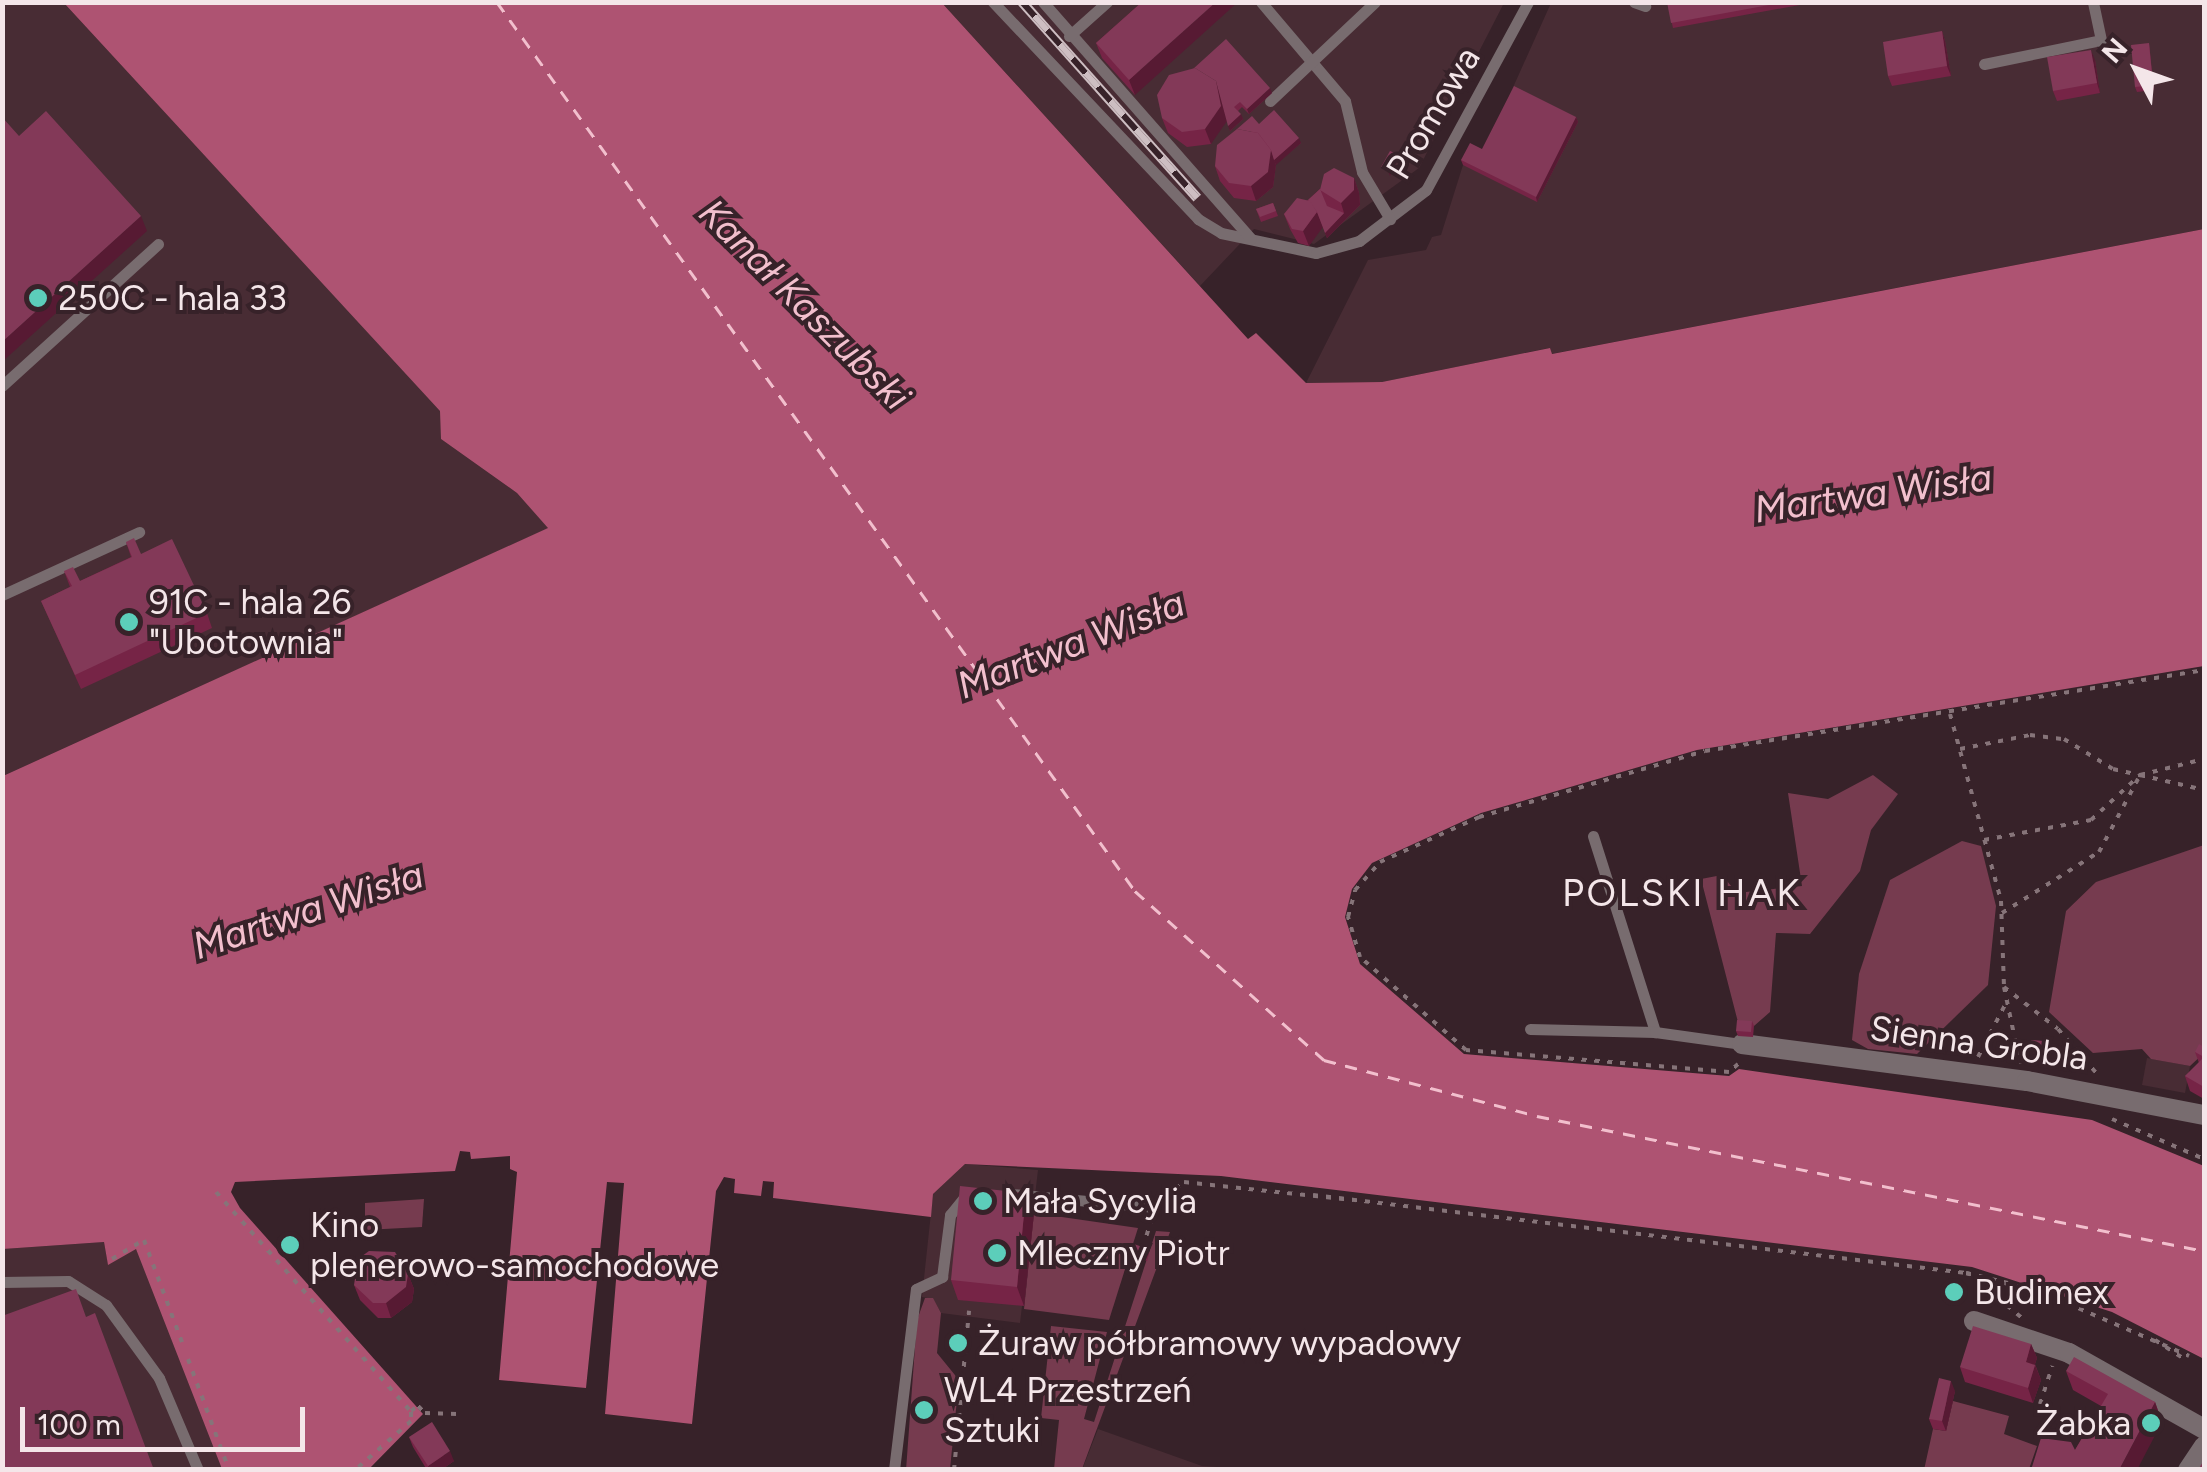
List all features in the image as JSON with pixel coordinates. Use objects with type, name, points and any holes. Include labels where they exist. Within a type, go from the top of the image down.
[{"type":"street","name":"Sienna Grobla","points":[[1741,1054],[1967,1073],[2103,1104],[2204,1115]]},
{"type":"street","points":[[1974,1321],[2069,1353],[2204,1429]]},
{"type":"street","points":[[2188,1470],[2204,1446]]},
{"type":"lane","name":"Promowa","points":[[993,2],[1182,205],[1221,233],[1297,252],[1336,250],[1390,219],[1432,180],[1528,2]]},
{"type":"lane","points":[[1043,2],[1068,36],[1252,239]]},
{"type":"lane","points":[[1068,36],[1107,2]]},
{"type":"lane","points":[[1261,2],[1345,101],[1362,172],[1390,219]]},
{"type":"lane","points":[[1270,101],[1376,2]]},
{"type":"lane","points":[[1984,64],[2101,40],[2093,2]]},
{"type":"lane","points":[[2,386],[158,244]]},
{"type":"lane","points":[[2,595],[139,532]]},
{"type":"lane","points":[[1593,836],[1654,1032]]},
{"type":"lane","points":[[1530,1029],[1654,1032],[1741,1054]]},
{"type":"lane","points":[[894,1470],[916,1288],[942,1277],[950,1214],[970,1190],[1153,1207]]},
{"type":"lane","points":[[2,1282],[48,1278],[82,1288],[120,1320],[160,1378],[198,1470]]},
{"type":"path","points":[[1741,1054],[1729,1072],[1466,1050],[1360,957],[1349,927],[1355,890],[1380,862],[1479,817],[1705,751],[2204,670]]},
{"type":"path","points":[[1950,714],[2002,913],[2004,987],[2021,1066]]},
{"type":"path","points":[[1960,750],[2030,735],[2064,739],[2112,769],[2204,790]]},
{"type":"path","points":[[1984,840],[2091,820],[2140,775],[2204,759]]},
{"type":"path","points":[[2002,913],[2099,852],[2140,775]]},
{"type":"path","points":[[2004,987],[2087,1058],[2103,1104],[2160,1139],[2202,1157],[2203,1147]]},
{"type":"path","points":[[1967,1073],[2006,1003]]},
{"type":"path","points":[[2160,1139],[2164,1130]]},
{"type":"path","points":[[1153,1207],[1184,1182],[1966,1272],[2086,1310],[2188,1358]]},
{"type":"path","points":[[216,1192],[411,1412],[411,1421],[355,1470]]},
{"type":"path","points":[[1142,1248],[1149,1229]]},
{"type":"path","points":[[112,1259],[144,1240],[182,1342]]},
{"type":"path","points":[[954,1470],[970,1310]]},
{"type":"path","points":[[2083,1317],[2086,1310]]},
{"type":"path","points":[[188,1359],[229,1470]]},
{"type":"path","points":[[2040,1404],[2053,1363]]},
{"type":"path","points":[[411,1412],[418,1406],[425,1412],[457,1414]]},
{"type":"shaded area","points":[[2,3],[64,3],[441,411],[441,439],[517,493],[549,528],[3,776]]},
{"type":"shaded area","points":[[942,3],[1504,3],[1419,168],[1314,244],[1254,229],[1200,286]]},
{"type":"shaded area","points":[[1551,3],[2204,3],[2204,229],[1551,354],[1549,348],[1382,382],[1306,383],[1368,260],[1426,250],[1432,237],[1441,235],[1463,165],[1472,148],[1483,154]]},
{"type":"shaded area","points":[[1873,775],[1898,794],[1871,830],[1860,871],[1810,934],[1776,933],[1770,1012],[1754,1026],[1739,1026],[1701,879],[1722,875],[1737,893],[1802,886],[1788,793],[1828,799]]},
{"type":"shaded area","points":[[1962,841],[1981,846],[1996,906],[1988,985],[1917,1054],[1868,1049],[1852,1040],[1859,974],[1890,880]]},
{"type":"shaded area","points":[[2204,845],[2204,1053],[2190,1066],[2151,1059],[2142,1049],[2093,1053],[2049,1012],[2066,911],[2096,882]]},
{"type":"shaded area","points":[[2147,1058],[2190,1066],[2185,1093],[2142,1085]]},
{"type":"shaded area","points":[[965,1164],[1038,1170],[1020,1323],[941,1313],[933,1299],[922,1297],[933,1194]]},
{"type":"shaded area","points":[[424,1199],[422,1227],[365,1230],[365,1203]]},
{"type":"shaded area","points":[[1034,1213],[1138,1228],[1109,1320],[1024,1309]]},
{"type":"shaded area","points":[[1156,1231],[1170,1232],[1082,1469],[1054,1469],[1059,1420],[1041,1418],[1051,1326],[1107,1332],[1084,1419],[1094,1422]]},
{"type":"shaded area","points":[[104,1242],[108,1264],[135,1248],[146,1264],[222,1469],[3,1470],[3,1249]]},
{"type":"shaded area","points":[[925,1298],[933,1298],[941,1313],[937,1353],[959,1380],[950,1469],[906,1470],[917,1320]]},
{"type":"shaded area","points":[[1953,1401],[2009,1416],[2004,1434],[2037,1446],[2029,1469],[1924,1470],[1933,1429],[1946,1431]]},
{"type":"shaded area","points":[[1098,1429],[1202,1466],[1248,1469],[1082,1470]]},
{"type":"water","points":[[64,3],[942,3],[1248,339],[1256,333],[1306,383],[1382,382],[1550,348],[1552,354],[2204,229],[2204,666],[1697,750],[1481,813],[1372,863],[1352,889],[1345,917],[1360,964],[1464,1054],[1729,1076],[1739,1069],[2092,1120],[2204,1166],[2204,1359],[2112,1312],[1972,1267],[1221,1176],[965,1164],[933,1194],[931,1217],[773,1198],[774,1182],[763,1181],[761,1196],[734,1193],[735,1179],[724,1177],[716,1191],[692,1424],[605,1414],[624,1183],[607,1182],[586,1388],[499,1380],[517,1172],[510,1169],[510,1156],[471,1159],[470,1152],[460,1151],[455,1171],[235,1182],[231,1192],[240,1208],[423,1414],[369,1469],[222,1469],[136,1249],[108,1265],[104,1242],[3,1249],[3,776],[548,528],[517,493],[441,439],[440,411]]},
{"type":"building","points":[[1142,2],[1216,2],[1129,80],[1096,43]]},
{"type":"building","points":[[1667,2],[1786,2],[1671,23]]},
{"type":"building","points":[[1942,31],[1947,66],[1888,76],[1883,42]]},
{"type":"building","points":[[1226,39],[1270,88],[1247,109],[1240,102],[1234,107],[1241,114],[1228,126],[1216,81],[1193,69]]},
{"type":"building","points":[[2149,43],[2153,85],[2135,87],[2131,45]]},
{"type":"building","points":[[2091,50],[2097,83],[2053,91],[2047,57]]},
{"type":"building","points":[[1195,68],[1216,81],[1221,106],[1205,129],[1182,132],[1162,118],[1157,95],[1169,75]]},
{"type":"building","points":[[1514,86],[1576,117],[1536,197],[1461,160],[1470,143],[1482,149]]},
{"type":"building","points":[[1274,110],[1299,138],[1274,160],[1258,133],[1237,129],[1252,116],[1259,124]]},
{"type":"building","name":"250C - hala 33","points":[[46,111],[141,216],[2,342],[2,117],[19,136]]},
{"type":"building","points":[[1237,129],[1258,133],[1271,150],[1268,172],[1251,186],[1229,183],[1215,166],[1217,145]]},
{"type":"building","points":[[1390,151],[1397,154],[1388,171],[1381,167]]},
{"type":"building","points":[[1334,168],[1354,178],[1354,190],[1341,203],[1320,190],[1324,174]]},
{"type":"building","points":[[1320,189],[1327,206],[1344,213],[1325,233],[1308,200]]},
{"type":"building","points":[[1297,198],[1310,201],[1317,212],[1303,231],[1292,229],[1284,214]]},
{"type":"building","points":[[1273,203],[1276,211],[1260,217],[1256,209]]},
{"type":"building","name":"91C - hala 26 \"Ubotownia\"","points":[[134,538],[141,554],[172,539],[207,613],[75,675],[41,601],[72,586],[64,571],[73,567],[80,581],[132,557],[126,542]]},
{"type":"building","points":[[1737,1020],[1752,1021],[1751,1032],[1736,1031]]},
{"type":"building","points":[[2031,1040],[2044,1041],[2042,1055],[2034,1055]]},
{"type":"building","points":[[2199,1044],[2204,1047],[2204,1057],[2195,1052]]},
{"type":"building","points":[[2204,1057],[2204,1087],[2185,1076]]},
{"type":"building","name":"Mleczny Piotr","points":[[960,1186],[1026,1193],[1017,1287],[951,1280]]},
{"type":"building","points":[[1131,1243],[1148,1249],[1145,1256],[1129,1251]]},
{"type":"building","points":[[369,1251],[395,1252],[408,1274],[406,1287],[386,1303],[373,1303],[354,1285],[358,1259]]},
{"type":"building","points":[[76,1289],[86,1317],[95,1313],[154,1470],[2,1470],[2,1316]]},
{"type":"building","points":[[1973,1326],[2031,1344],[2026,1362],[2035,1365],[2028,1388],[1960,1367]]},
{"type":"building","points":[[2074,1357],[2155,1402],[2119,1470],[2031,1470],[2041,1438],[2071,1442],[2075,1450],[2108,1394],[2066,1371]]},
{"type":"building","points":[[1939,1378],[1951,1381],[1942,1421],[1929,1419]]},
{"type":"building","points":[[432,1422],[450,1451],[428,1466],[409,1437]]},
{"type":"ferry route","points":[[497,2],[1135,891],[1324,1060],[1537,1116],[2204,1251]]},
{"type":"railway","points":[[1022,2],[1197,198]]},
{"type":"place","name":"250C - hala 33","points":[[38,298]]},
{"type":"place","name":"91C - hala 26 \"Ubotownia\"","points":[[129,622]]},
{"type":"place","name":"Mała Sycylia","points":[[983,1201]]},
{"type":"place","name":"Kino plenerowo-samochodowe","points":[[290,1245]]},
{"type":"place","name":"Mleczny Piotr","points":[[997,1253]]},
{"type":"place","name":"Budimex","points":[[1954,1292]]},
{"type":"place","name":"Żuraw półbramowy wypadowy","points":[[958,1343]]},
{"type":"place","name":"WL4 Przestrzeń Sztuki","points":[[924,1410]]},
{"type":"place","name":"Żabka","points":[[2151,1423]]},
{"type":"district","name":"POLSKI HAK","points":[[1682,894]]},
{"type":"water label","name":"Kanał Kaszubski","points":[[804,305]]},
{"type":"water label","name":"Martwa Wisła","points":[[1873,494]]},
{"type":"water label","name":"Martwa Wisła","points":[[1071,645]]},
{"type":"water label","name":"Martwa Wisła","points":[[308,911]]}]
